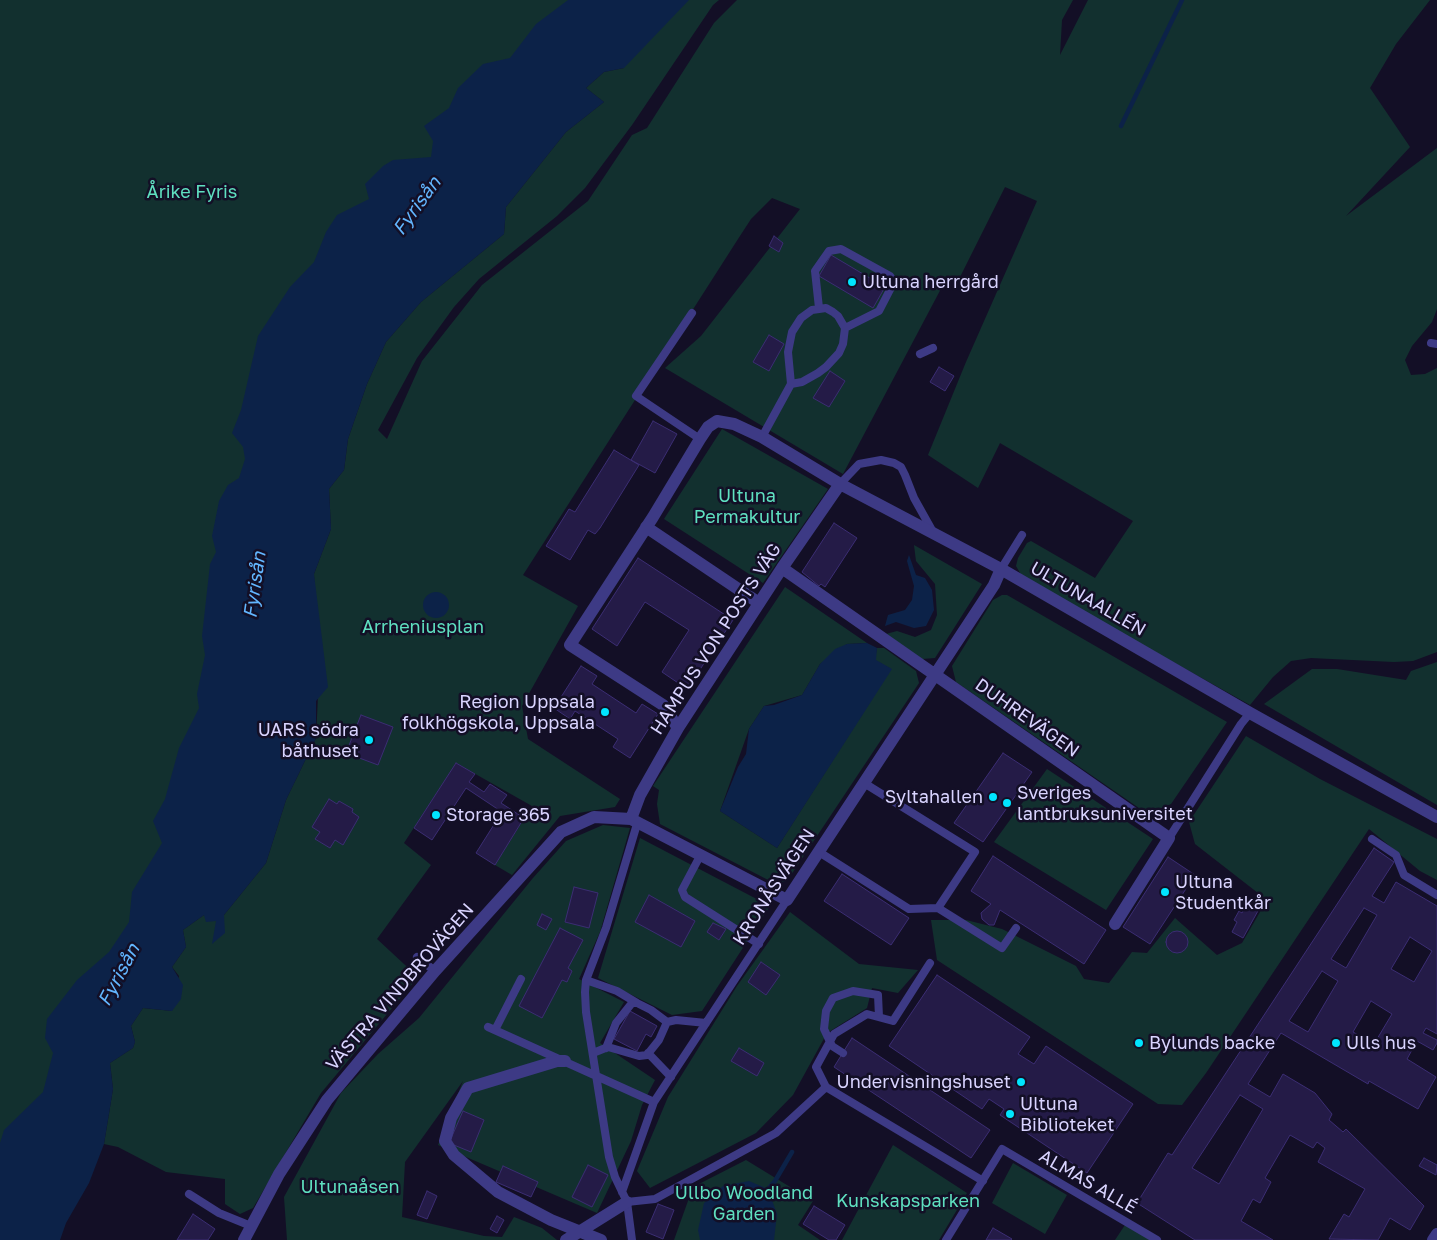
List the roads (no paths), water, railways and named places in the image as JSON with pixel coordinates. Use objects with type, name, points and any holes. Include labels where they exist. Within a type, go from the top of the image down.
[{"type":"street","name":"ULTUNAALLÉN","points":[[700,439],[708,427],[717,421],[734,424],[762,438],[840,484],[1002,569],[1250,713],[1437,817]]},
{"type":"street","points":[[678,728],[663,705],[570,645],[700,439]]},
{"type":"street","name":"HAMPUS VON POSTS VÄG","points":[[634,822],[640,796],[678,728],[759,602],[840,484]]},
{"type":"street","points":[[646,527],[759,602]]},
{"type":"street","name":"DUHREVÄGEN","points":[[782,568],[1169,838]]},
{"type":"street","name":"KRONÅSVÄGEN","points":[[787,900],[1002,569]]},
{"type":"street","name":"VÄSTRA VINDBROVÄGEN","points":[[244,1240],[279,1174],[327,1100],[435,971],[560,832],[594,817],[634,822]]},
{"type":"street","points":[[634,822],[787,900]]},
{"type":"street","points":[[1115,924],[1169,838]]},
{"type":"street","points":[[565,1061],[468,1088],[451,1118],[445,1141],[454,1155],[498,1192],[579,1232],[601,1240]]},
{"type":"street","points":[[566,1240],[624,1197]]},
{"type":"street","points":[[1433,1240],[1437,1234]]},
{"type":"lane","points":[[819,308],[815,271],[830,251],[841,249],[890,276],[894,282],[879,311],[844,328]]},
{"type":"lane","points":[[762,438],[791,384],[788,352],[792,332],[806,313],[819,308],[833,312],[838,316],[844,328],[843,344],[833,360],[810,378],[791,384]]},
{"type":"lane","points":[[692,313],[636,396],[700,439]]},
{"type":"lane","points":[[920,354],[934,348]]},
{"type":"lane","points":[[840,484],[859,464],[881,460],[894,463],[900,467],[906,476],[914,498],[934,534]]},
{"type":"lane","points":[[1002,569],[1022,535]]},
{"type":"lane","points":[[1169,838],[1250,713]]},
{"type":"lane","points":[[864,783],[975,852],[938,908]]},
{"type":"lane","name":"HAMPUS VON POSTS VÄG","points":[[624,1197],[614,1177],[609,1157],[586,1012],[586,980],[606,928],[634,822]]},
{"type":"lane","points":[[1372,839],[1396,855],[1404,875],[1437,895]]},
{"type":"lane","points":[[819,852],[909,909],[938,908],[1002,948],[1016,928]]},
{"type":"lane","points":[[700,856],[682,890],[685,897],[758,944]]},
{"type":"lane","name":"KRONÅSVÄGEN","points":[[632,1240],[624,1197],[654,1102],[787,900]]},
{"type":"lane","points":[[417,957],[435,971]]},
{"type":"lane","points":[[930,963],[893,1022],[867,1014],[834,1034],[816,1067],[826,1087],[983,1181]]},
{"type":"lane","points":[[521,980],[492,1028],[654,1102]]},
{"type":"lane","points":[[586,980],[617,991],[660,1015],[667,1022]]},
{"type":"lane","points":[[843,1053],[832,1046],[824,1029],[826,1011],[833,998],[853,991],[878,995],[879,1017]]},
{"type":"lane","points":[[606,1048],[622,1015],[632,1003],[637,1003]]},
{"type":"lane","points":[[667,1022],[676,1020],[706,1023]]},
{"type":"lane","points":[[593,1053],[606,1048],[616,1048],[639,1056],[648,1053],[659,1040],[667,1022]]},
{"type":"lane","points":[[648,1053],[671,1077]]},
{"type":"lane","points":[[624,1197],[655,1199],[776,1133],[826,1087]]},
{"type":"lane","name":"ALMAS ALLÉ","points":[[946,1240],[1002,1149],[1157,1240]]},
{"type":"lane","points":[[189,1194],[219,1213],[251,1226]]},
{"type":"water","name":"Fyrisån","points":[[568,0],[689,0],[624,68],[604,72],[586,88],[604,102],[566,132],[506,207],[504,234],[421,302],[386,342],[367,384],[348,439],[344,470],[329,489],[331,529],[314,574],[328,687],[316,701],[316,738],[286,800],[266,863],[224,915],[225,933],[212,944],[216,921],[206,922],[204,915],[183,930],[186,947],[172,967],[183,985],[181,999],[172,1011],[143,1008],[131,1026],[135,1042],[133,1048],[110,1063],[113,1089],[104,1144],[89,1183],[66,1223],[60,1240],[0,1240],[0,1143],[4,1130],[43,1092],[53,1053],[45,1038],[47,1019],[77,980],[109,952],[129,922],[132,892],[162,843],[153,821],[165,799],[179,748],[199,708],[197,694],[205,655],[202,636],[210,564],[216,552],[212,536],[219,501],[228,485],[239,478],[245,459],[243,447],[232,433],[241,410],[258,336],[290,287],[314,262],[326,232],[337,215],[369,199],[365,184],[383,166],[393,160],[431,157],[433,141],[424,126],[449,108],[458,88],[483,64],[510,58],[536,24]]},
{"type":"water","points":[[909,555],[916,575],[925,578],[932,590],[934,610],[926,626],[914,628],[896,622],[885,626],[888,615],[905,610],[912,600],[914,586],[907,561]]},
{"type":"water","points":[[436,592],[445,596],[449,605],[445,614],[436,618],[427,614],[423,605],[427,596]]},
{"type":"water","points":[[867,643],[877,648],[876,660],[892,669],[777,848],[720,811],[738,767],[746,754],[749,729],[764,706],[774,705],[802,695],[820,664],[835,649],[847,644]]},
{"type":"water","points":[[749,1181],[768,1189],[777,1214],[774,1240],[700,1240],[698,1230],[704,1203],[723,1186]]},
{"type":"waterway","points":[[1121,126],[1182,0]]},
{"type":"waterway","points":[[768,1189],[775,1181],[792,1152]]},
{"type":"place","name":"Ultuna herrgård","points":[[852,282]]},
{"type":"place","name":"Region Uppsala folkhögskola, Uppsala","points":[[605,712]]},
{"type":"place","name":"UARS södra båthuset","points":[[369,740]]},
{"type":"place","name":"Syltahallen","points":[[993,797]]},
{"type":"place","name":"Sveriges lantbruksuniversitet","points":[[1007,803]]},
{"type":"place","name":"Storage 365","points":[[436,815]]},
{"type":"place","name":"Ultuna Studentkår","points":[[1165,892]]},
{"type":"place","name":"Bylunds backe","points":[[1139,1043]]},
{"type":"place","name":"Ulls hus","points":[[1336,1043]]},
{"type":"place","name":"Undervisningshuset","points":[[1021,1082]]},
{"type":"place","name":"Ultuna Biblioteket","points":[[1010,1114]]},
{"type":"park label","name":"Årike Fyris","points":[[192,192]]},
{"type":"park label","name":"Ultuna Permakultur","points":[[747,506]]},
{"type":"park label","name":"Arrheniusplan","points":[[423,627]]},
{"type":"park label","name":"Ultunaåsen","points":[[350,1187]]},
{"type":"park label","name":"Kunskapsparken","points":[[908,1201]]},
{"type":"park label","name":"Ullbo Woodland Garden","points":[[744,1203]]}]
